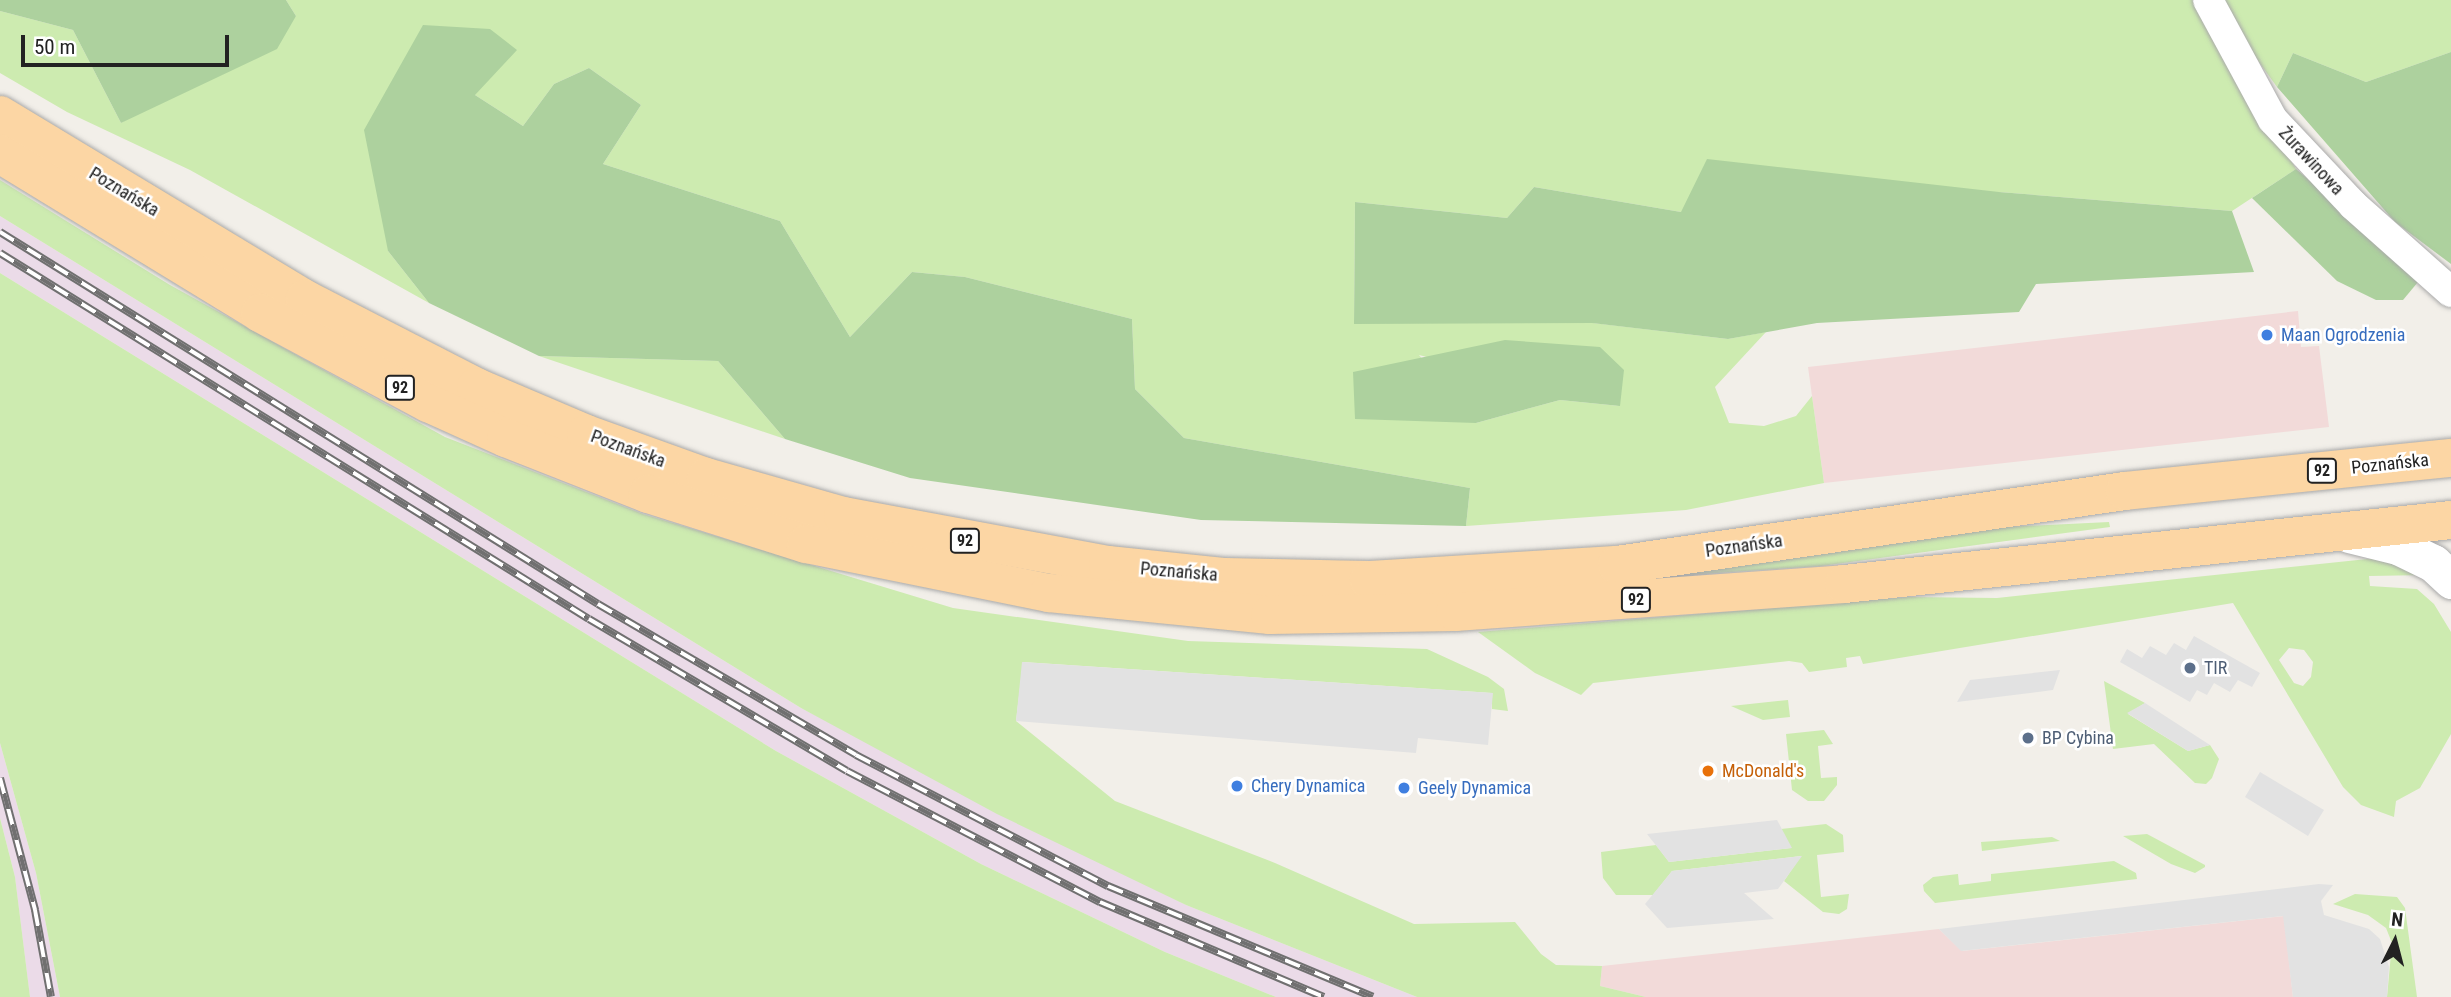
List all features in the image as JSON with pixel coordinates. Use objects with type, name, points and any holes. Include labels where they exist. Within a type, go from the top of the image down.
[{"type":"main road","name":"Poznańska","points":[[0,115],[305,299],[476,387],[586,434],[756,493],[843,516],[1108,565],[1283,579],[1486,576],[1617,565],[2125,491],[2451,458]]},
{"type":"main road","name":"Poznańska","points":[[0,155],[272,320],[506,438],[648,495],[806,544],[1008,586],[1200,611],[1428,613],[1844,584],[2451,520]]},
{"type":"street","name":"Żurawinowa","points":[[2208,0],[2273,120],[2353,205],[2451,292]]},
{"type":"street","points":[[2337,532],[2398,546],[2433,563],[2451,580]]},
{"type":"shaded area","points":[[0,216],[801,708],[1186,905],[1417,997],[1276,997],[1165,952],[981,864],[776,751],[0,273]]},
{"type":"shaded area","points":[[2298,311],[2301,347],[2319,346],[2329,427],[1824,483],[1808,367]]},
{"type":"shaded area","name":"TIR","points":[[2194,636],[2260,673],[2252,687],[2238,680],[2230,692],[2214,683],[2207,695],[2197,690],[2190,702],[2120,662],[2127,649],[2142,658],[2150,646],[2166,655],[2174,643],[2186,650]]},
{"type":"shaded area","points":[[1022,662],[1493,693],[1488,745],[1418,738],[1416,753],[1016,721]]},
{"type":"shaded area","points":[[2060,670],[2053,690],[1957,702],[1970,680]]},
{"type":"shaded area","points":[[2145,703],[2210,745],[2188,751],[2127,713]]},
{"type":"shaded area","points":[[0,743],[36,873],[60,997],[30,997],[15,877],[0,818]]},
{"type":"shaded area","points":[[2260,772],[2324,810],[2308,836],[2245,797]]},
{"type":"shaded area","points":[[1777,820],[1792,848],[1669,862],[1647,834]]},
{"type":"shaded area","points":[[1802,856],[1778,889],[1744,893],[1774,919],[1667,928],[1645,904],[1672,871]]},
{"type":"shaded area","points":[[2319,884],[2333,885],[2321,901],[2324,915],[2369,929],[2380,939],[2389,967],[2387,997],[2293,997],[2283,916],[1961,951],[1939,929]]},
{"type":"shaded area","points":[[2284,916],[2293,997],[1646,997],[1600,986],[1602,966],[1939,929],[1962,951]]},
{"type":"green space","points":[[0,0],[286,0],[296,16],[277,49],[121,123],[73,30],[0,11]]},
{"type":"green space","points":[[286,0],[2194,0],[2296,169],[2232,211],[1999,192],[1681,212],[1534,187],[1507,218],[1355,202],[1354,323],[1593,323],[1728,339],[1766,332],[1715,387],[1729,423],[1764,426],[1796,416],[1812,396],[1824,483],[1686,510],[1466,526],[1470,488],[1184,438],[1135,389],[1132,319],[965,277],[912,272],[850,337],[780,221],[603,164],[641,105],[589,68],[554,84],[523,126],[475,95],[490,29],[388,251],[429,303],[190,170],[67,112],[0,73],[0,11],[73,30],[121,123],[296,16]],"holes":[[[1419,355],[1620,406],[1560,400],[1476,423]]]},
{"type":"green space","points":[[2214,0],[2451,0],[2451,52],[2366,82],[2293,53],[2277,87]]},
{"type":"green space","points":[[423,25],[490,29],[517,50],[475,95],[523,126],[554,84],[589,68],[641,105],[603,164],[780,221],[850,337],[912,272],[965,277],[1132,319],[1135,389],[1184,438],[1470,488],[1466,526],[1201,520],[910,478],[785,439],[718,361],[539,356],[429,303],[388,251],[364,130]]},
{"type":"green space","points":[[2451,52],[2451,264],[2395,222],[2277,87],[2293,53],[2366,82]]},
{"type":"green space","points":[[1707,159],[1999,192],[2232,211],[2254,272],[2036,284],[2019,312],[1817,323],[1728,339],[1592,323],[1354,324],[1355,202],[1507,218],[1534,187],[1681,212]]},
{"type":"green space","points":[[2296,169],[2423,276],[2403,300],[2376,300],[2337,281],[2252,198]]},
{"type":"green space","points":[[0,180],[170,285],[445,437],[643,514],[953,608],[1188,641],[1427,649],[1488,677],[1504,689],[1508,711],[1492,709],[1492,693],[1023,662],[1016,721],[1115,801],[1275,863],[1414,924],[1515,922],[1541,954],[1556,965],[1602,966],[1600,986],[1646,997],[1417,997],[1186,905],[997,814],[801,708],[0,216]]},
{"type":"green space","points":[[0,273],[776,751],[981,864],[1165,952],[1276,997],[60,997],[36,873],[0,743]]},
{"type":"green space","points":[[1505,340],[1600,347],[1624,370],[1620,406],[1560,400],[1476,423],[1355,419],[1353,372]]},
{"type":"green space","points":[[539,356],[718,361],[785,439]]},
{"type":"green space","points":[[2109,522],[2110,527],[1821,566],[1639,578],[1984,528]]},
{"type":"green space","points":[[2377,558],[2427,575],[2369,576],[2370,586],[2417,589],[2434,604],[2451,632],[2451,734],[2420,788],[2396,801],[2394,817],[2361,805],[2343,787],[2233,603],[1863,664],[1860,656],[1846,658],[1847,667],[1809,672],[1802,663],[1789,661],[1593,683],[1581,695],[1535,673],[1478,632],[1909,597],[1997,598]],"holes":[[[2289,648],[2304,650],[2313,662],[2311,677],[2303,686],[2294,683],[2279,660]]]},
{"type":"green space","points":[[2104,681],[2145,703],[2128,714],[2188,751],[2210,745],[2219,759],[2212,778],[2206,784],[2195,783],[2154,744],[2113,749]]},
{"type":"green space","points":[[1788,700],[1790,717],[1763,720],[1731,706]]},
{"type":"green space","points":[[1824,730],[1833,744],[1818,746],[1821,778],[1837,777],[1837,785],[1824,801],[1808,801],[1792,790],[1786,734]]},
{"type":"green space","points":[[0,818],[15,877],[30,997],[0,997]]},
{"type":"green space","points":[[1826,824],[1843,835],[1844,852],[1817,855],[1821,897],[1849,894],[1847,909],[1839,914],[1823,912],[1784,881],[1801,856],[1672,871],[1653,895],[1616,895],[1603,878],[1601,852],[1656,845],[1669,862],[1791,848],[1781,829]]},
{"type":"green space","points":[[2147,834],[2205,867],[2195,873],[2171,864],[2123,836]]},
{"type":"green space","points":[[2052,837],[2060,841],[1982,851],[1981,842]]},
{"type":"green space","points":[[2114,861],[2136,873],[2137,879],[1935,903],[1924,891],[1923,885],[1933,877],[1958,874],[1959,885],[1991,881],[1991,874]]},
{"type":"green space","points":[[2355,894],[2397,897],[2405,908],[2417,997],[2387,997],[2392,943],[2386,928],[2368,915],[2333,904]]},
{"type":"railway","points":[[0,232],[598,604],[856,755],[1108,886],[1373,997]]},
{"type":"railway","points":[[0,253],[589,619],[847,771],[1100,902],[1324,997]]},
{"type":"railway","points":[[0,778],[35,910],[51,997]]},
{"type":"place","name":"Maan Ogrodzenia","points":[[2267,335]]},
{"type":"place","name":"TIR","points":[[2190,668]]},
{"type":"place","name":"BP Cybina","points":[[2028,738]]},
{"type":"place","name":"McDonald's","points":[[1708,771]]},
{"type":"place","name":"Chery Dynamica","points":[[1237,786]]},
{"type":"place","name":"Geely Dynamica","points":[[1404,788]]}]
